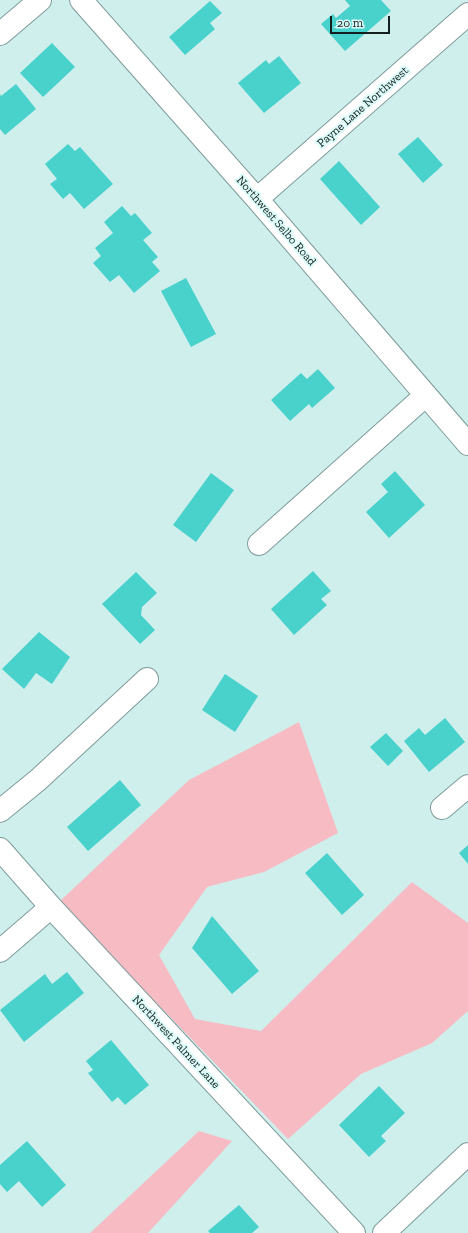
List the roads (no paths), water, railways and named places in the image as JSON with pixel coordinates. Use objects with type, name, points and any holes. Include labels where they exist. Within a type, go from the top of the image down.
[{"type":"street","points":[[0,34],[40,0]]},
{"type":"street","name":"Northwest Selbo Road","points":[[82,0],[257,199],[468,444]]},
{"type":"street","name":"Payne Lane Northwest","points":[[257,199],[468,14]]},
{"type":"street","points":[[259,544],[426,395]]},
{"type":"street","points":[[0,811],[38,780],[147,679]]},
{"type":"street","points":[[442,808],[468,786]]},
{"type":"street","name":"Northwest Palmer Lane","points":[[0,849],[51,907],[354,1233]]},
{"type":"street","points":[[0,951],[51,907]]},
{"type":"street","points":[[384,1233],[468,1154]]}]
